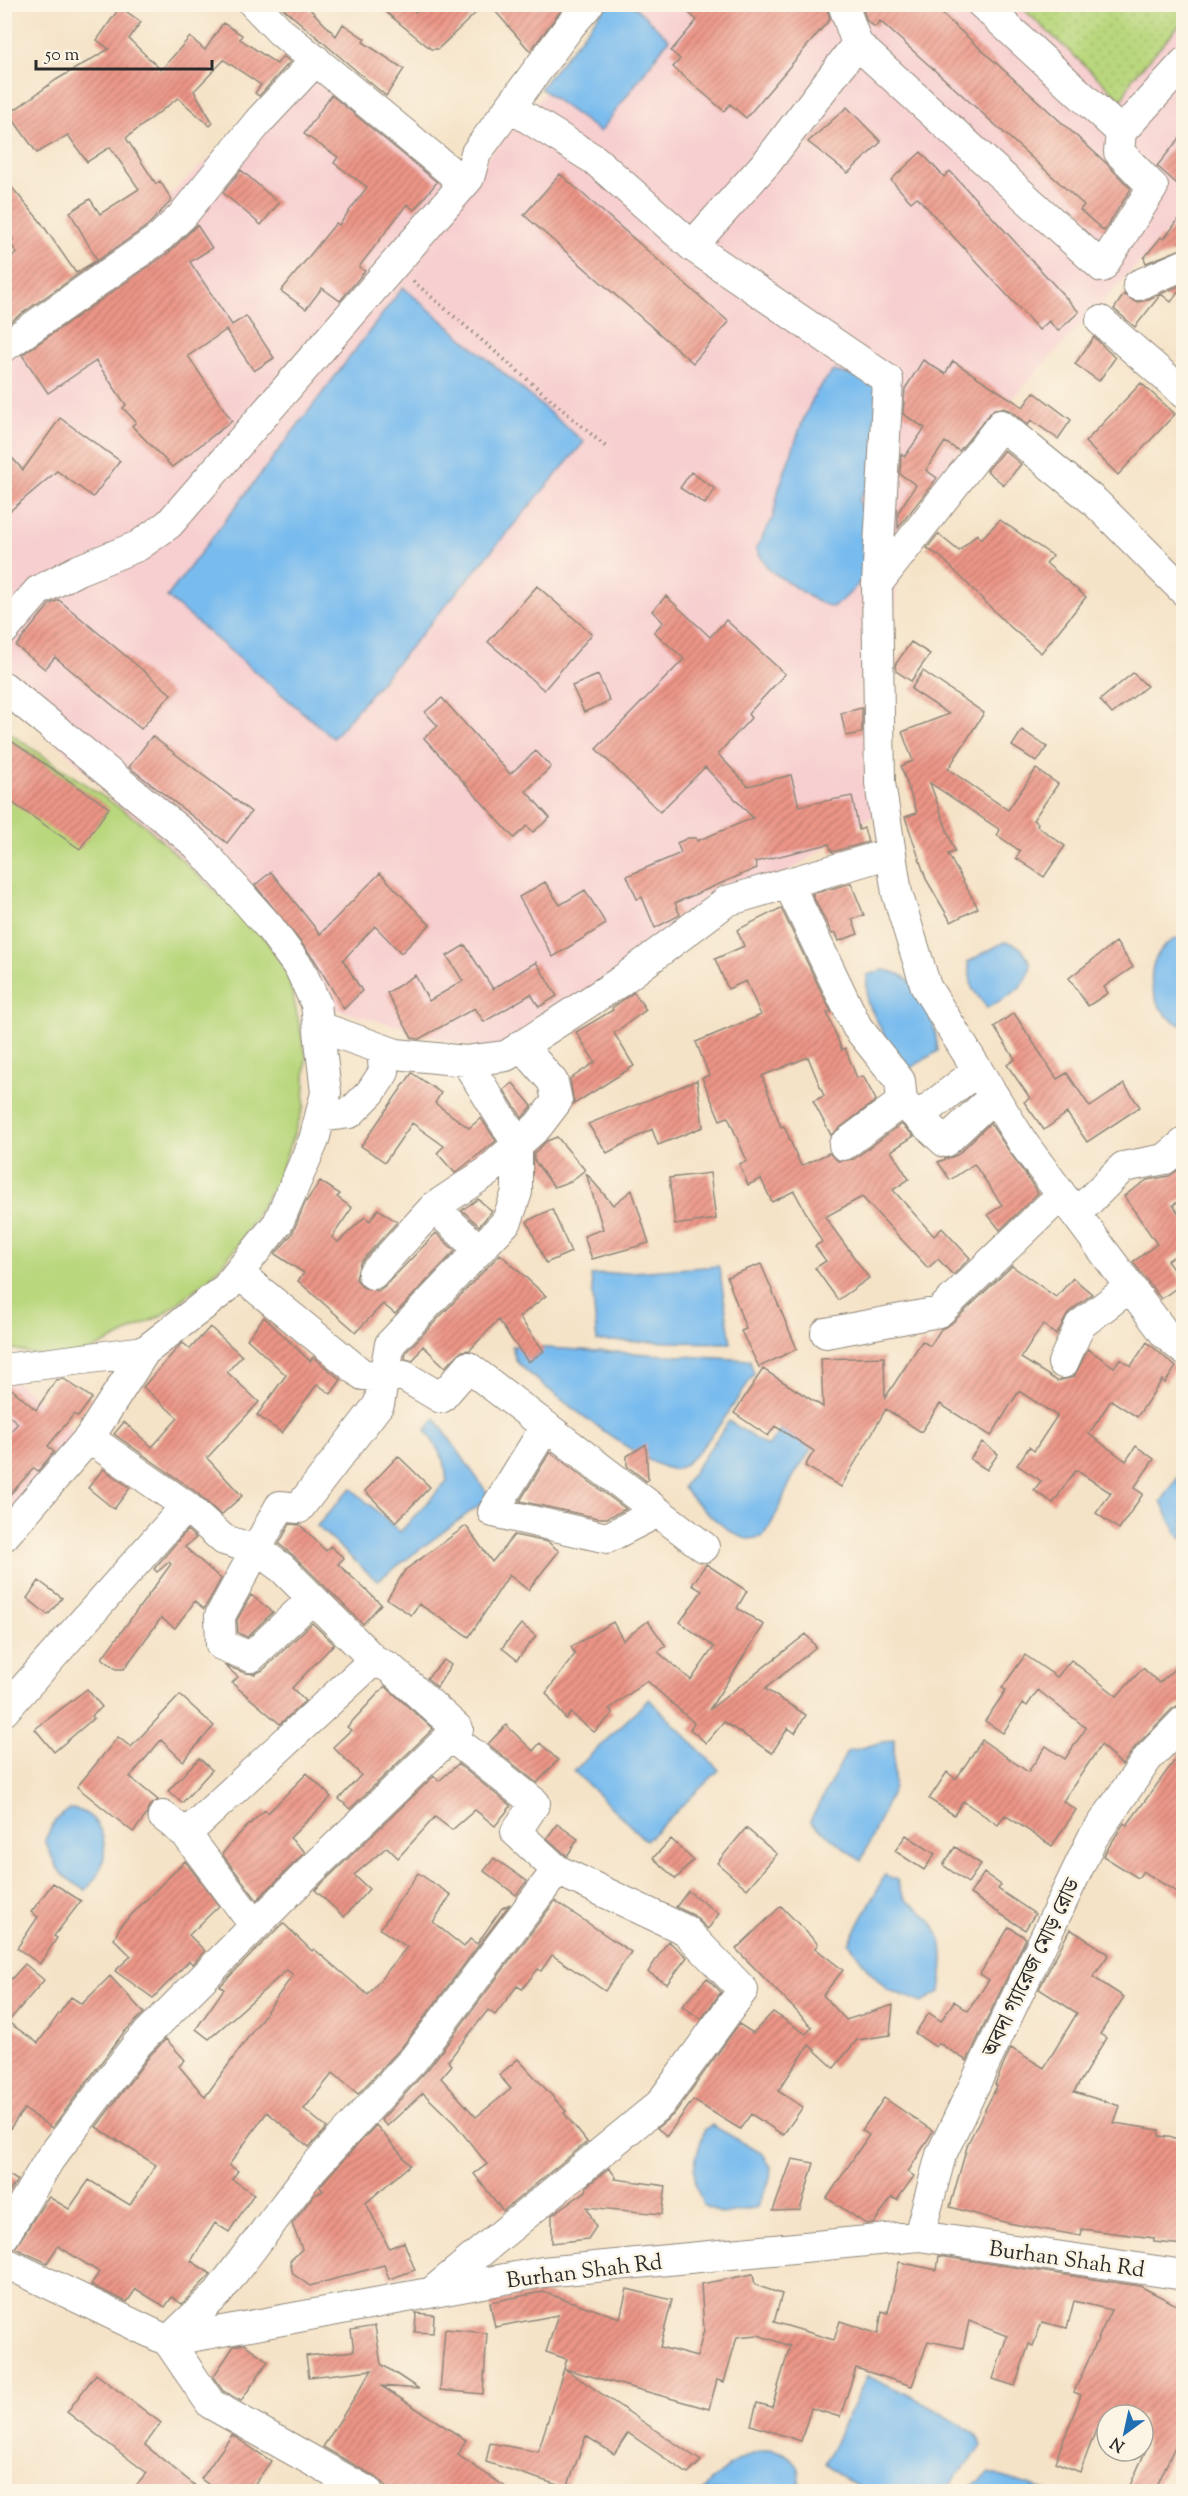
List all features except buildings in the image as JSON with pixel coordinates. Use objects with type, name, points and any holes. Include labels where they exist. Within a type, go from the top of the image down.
[{"type":"street","points":[[254,4],[316,60],[451,172],[462,186]]},
{"type":"street","points":[[4,630],[38,591],[78,570],[138,546],[169,524],[469,178],[476,153],[570,26],[590,4]]},
{"type":"street","points":[[843,4],[857,44],[1102,267],[1153,187],[1119,153],[1121,132],[1184,63]]},
{"type":"street","points":[[982,4],[1121,132]]},
{"type":"street","points":[[692,246],[768,161],[857,44]]},
{"type":"street","points":[[4,347],[158,238],[182,216],[259,121],[316,60]]},
{"type":"street","points":[[510,107],[595,160],[692,246],[888,380],[877,584],[880,783],[897,893],[926,987],[1023,1143],[1165,1334],[1184,1350]]},
{"type":"street","points":[[1138,285],[1184,265]]},
{"type":"street","points":[[1101,321],[1184,393]]},
{"type":"street","points":[[877,584],[1001,425],[1095,502],[1184,591]]},
{"type":"street","points":[[4,687],[197,845],[270,928],[300,969],[316,1004],[326,1093],[299,1177],[278,1223],[226,1288],[146,1351],[89,1438],[4,1536]]},
{"type":"street","points":[[320,1027],[396,1054],[466,1061],[506,1056],[618,983],[727,901],[891,853]]},
{"type":"street","points":[[788,883],[857,1027],[900,1081],[910,1109],[945,1142],[994,1096]]},
{"type":"street","points":[[373,1274],[434,1206],[488,1172],[538,1126],[557,1101],[553,1082],[521,1046]]},
{"type":"street","points":[[320,1117],[350,1113],[371,1092],[384,1072],[382,1049]]},
{"type":"street","points":[[312,1599],[251,1657],[221,1646],[220,1616],[280,1506],[299,1508],[379,1404],[390,1344],[507,1221],[517,1192],[517,1143],[466,1061]]},
{"type":"street","points":[[844,1145],[978,1070]]},
{"type":"street","points":[[826,1333],[939,1312],[1068,1204],[1123,1167],[1165,1159],[1184,1143]]},
{"type":"street","points":[[434,1206],[479,1250]]},
{"type":"street","points":[[239,1274],[363,1375],[404,1376],[441,1398],[468,1367],[704,1547]]},
{"type":"street","points":[[1063,1363],[1080,1325],[1130,1287]]},
{"type":"street","points":[[4,1369],[146,1351]]},
{"type":"street","points":[[546,1426],[493,1512],[607,1538],[658,1512]]},
{"type":"street","points":[[4,2236],[49,2160],[138,2043],[458,1729],[390,1668],[374,1660],[282,1568],[257,1550],[224,1540],[186,1506],[89,1438]]},
{"type":"street","points":[[4,1711],[186,1506]]},
{"type":"street","points":[[255,1926],[174,1825],[374,1660]]},
{"type":"street","name":"অবদা গ্যারেজ মোড় রোড","points":[[919,2236],[941,2155],[1092,1839],[1148,1758],[1184,1721]]},
{"type":"street","points":[[430,2293],[660,2104],[743,1990],[685,1930],[557,1870],[516,1832],[535,1803],[450,1736]]},
{"type":"street","points":[[168,2341],[218,2293],[313,2168],[414,2060],[557,1870]]},
{"type":"street","name":"Burhan Shah Rd","points":[[168,2341],[543,2272],[919,2236],[1184,2276]]},
{"type":"street","points":[[4,2262],[168,2341],[211,2404],[368,2492]]},
{"type":"path","points":[[394,264],[606,447]]},
{"type":"shaded area","points":[[623,5],[1183,5],[1183,216],[901,517],[884,809],[506,1056],[316,1004],[5,690],[5,347],[316,60],[462,186]]},
{"type":"shaded area","points":[[5,1373],[79,1435],[5,1520]]},
{"type":"green space","points":[[1019,5],[1183,5],[1183,21],[1132,79],[1122,100]]},
{"type":"green space","points":[[5,730],[145,825],[266,939],[288,974],[306,1055],[304,1106],[277,1181],[238,1245],[213,1275],[164,1314],[90,1351],[49,1358],[5,1347],[5,797],[108,808],[5,736]]},
{"type":"water","points":[[607,5],[633,5],[669,39],[600,132],[540,88]]},
{"type":"water","points":[[403,287],[584,442],[333,738],[167,597]]},
{"type":"water","points":[[833,371],[863,378],[880,389],[873,479],[859,499],[872,554],[866,572],[854,589],[832,607],[816,601],[769,570],[756,549],[773,517],[779,488],[803,420],[816,392]]},
{"type":"water","points":[[1184,936],[1183,1026],[1170,1018],[1160,1007],[1154,994],[1152,980],[1153,966],[1159,953],[1168,943]]},
{"type":"water","points":[[1004,942],[1014,944],[1021,949],[1031,965],[1020,987],[987,1008],[972,988],[968,962]]},
{"type":"water","points":[[883,970],[907,979],[916,988],[924,999],[933,1024],[938,1051],[906,1071],[888,1043],[867,1001],[867,975]]},
{"type":"water","points":[[719,1266],[731,1343],[597,1341],[591,1275]]},
{"type":"water","points":[[512,1346],[750,1360],[754,1374],[707,1442],[696,1455],[676,1469],[664,1467],[645,1458],[570,1406],[518,1363]]},
{"type":"water","points":[[801,1400],[814,1444],[793,1477],[776,1515],[762,1537],[748,1539],[741,1537],[713,1518],[683,1487],[729,1421],[768,1447]]},
{"type":"water","points":[[435,1418],[490,1497],[377,1581],[317,1526],[351,1488],[400,1532],[447,1481],[444,1460],[426,1430]]},
{"type":"water","points":[[1183,1470],[1183,1539],[1177,1534],[1161,1502]]},
{"type":"water","points":[[649,1699],[719,1770],[646,1841],[574,1771]]},
{"type":"water","points":[[894,1739],[894,1787],[861,1861],[810,1821],[847,1752]]},
{"type":"water","points":[[70,1809],[89,1815],[100,1830],[103,1840],[103,1860],[100,1870],[86,1890],[69,1880],[59,1870],[45,1840],[55,1820]]},
{"type":"water","points":[[885,1875],[897,1880],[907,1901],[932,1922],[941,1940],[943,1970],[940,1992],[922,2002],[888,1990],[869,1971],[849,1943]]},
{"type":"water","points":[[712,2125],[763,2154],[771,2167],[770,2179],[758,2207],[722,2214],[703,2205],[696,2183],[695,2167],[705,2129]]},
{"type":"water","points":[[867,2376],[913,2397],[975,2433],[982,2446],[945,2491],[869,2491],[847,2481],[825,2463]]},
{"type":"water","points":[[772,2449],[793,2459],[797,2464],[800,2475],[797,2491],[702,2491],[733,2464],[761,2451]]},
{"type":"water","points":[[989,2473],[1048,2491],[965,2491]]}]
